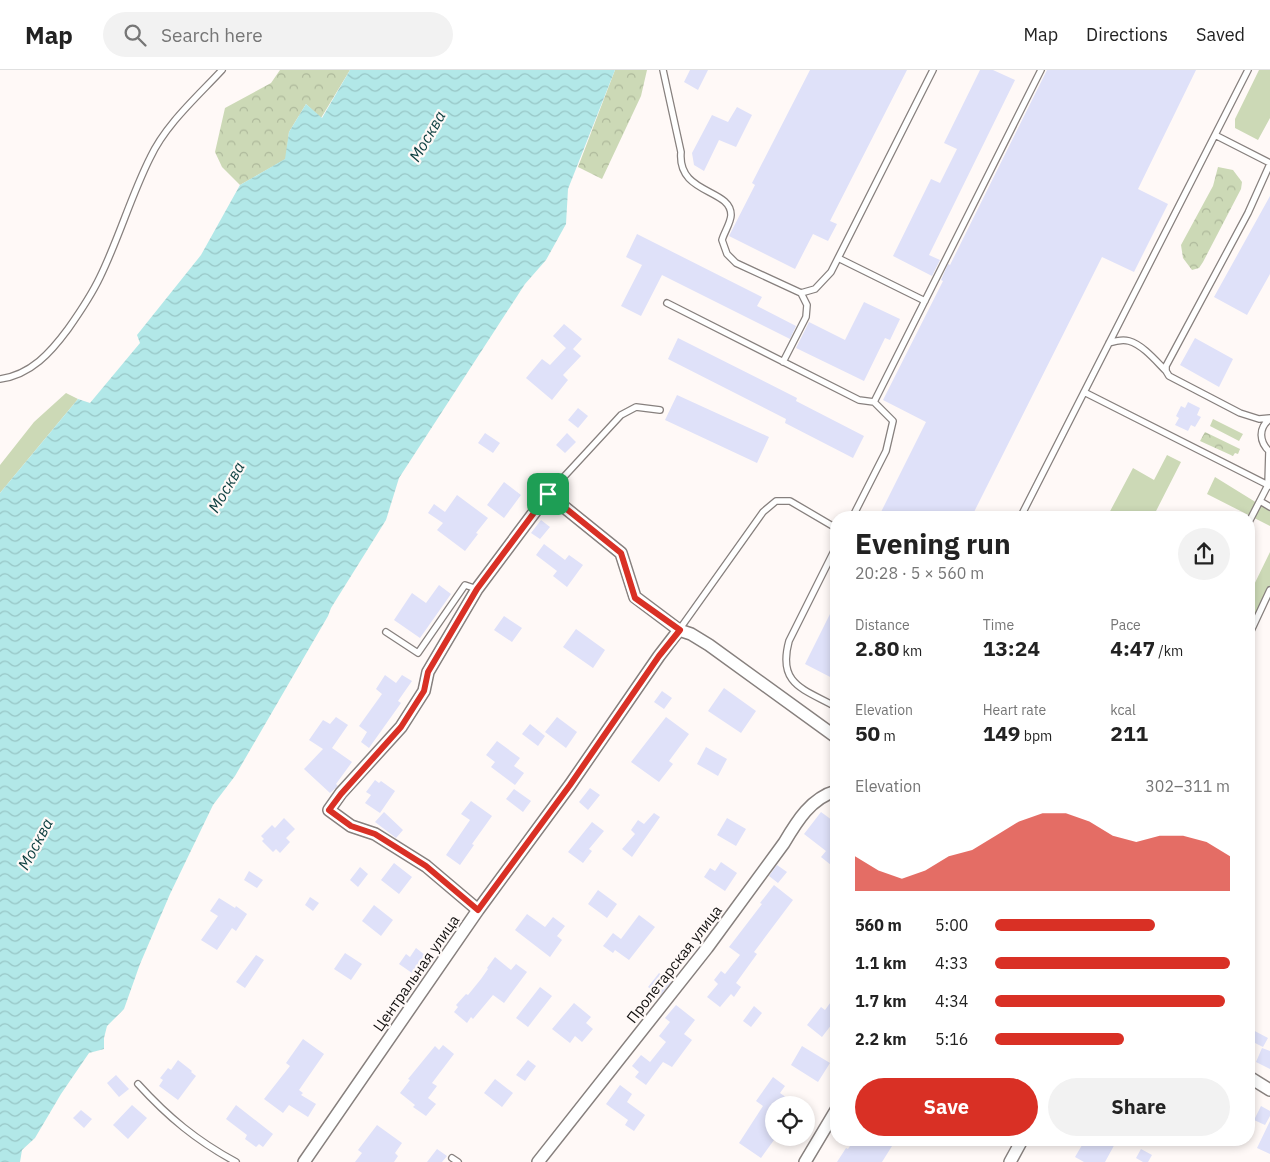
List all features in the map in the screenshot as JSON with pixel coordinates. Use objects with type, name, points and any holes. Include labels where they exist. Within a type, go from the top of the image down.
[{"type":"street","points":[[478,910],[426,866],[375,834],[351,826],[329,810],[401,727],[424,691],[428,672],[477,589],[548,494],[621,553],[635,598],[680,630],[709,644],[830,734]]},
{"type":"street","name":"Центральная улица","points":[[304,1162],[478,910],[570,785],[659,656],[680,630]]},
{"type":"street","name":"Пролетарская улица","points":[[538,1162],[708,948],[784,842],[793,826],[809,806],[823,795],[830,792]]},
{"type":"street","points":[[1255,1080],[1270,1090]]},
{"type":"street","points":[[805,1162],[830,1120]]},
{"type":"street","points":[[1010,1162],[1019,1146]]},
{"type":"lane","points":[[0,379],[23,372],[37,364],[58,342],[87,302],[101,276],[150,157],[172,125],[222,70]]},
{"type":"lane","points":[[663,70],[681,152],[680,163],[684,174],[692,182],[723,200],[730,208],[731,216],[722,240],[727,254],[736,263],[801,293],[807,305],[806,317],[783,362]]},
{"type":"lane","points":[[801,293],[814,289],[832,272],[934,70]]},
{"type":"lane","points":[[874,402],[1041,70]]},
{"type":"lane","points":[[1024,511],[1248,70]]},
{"type":"lane","points":[[1166,371],[1170,357],[1267,178],[1270,164],[1215,135]]},
{"type":"lane","points":[[838,258],[925,301]]},
{"type":"lane","points":[[667,304],[859,400],[874,402],[893,421],[886,451],[856,511]]},
{"type":"lane","points":[[1109,343],[1128,340],[1148,354],[1174,380],[1240,413],[1259,419],[1270,418]]},
{"type":"lane","points":[[1084,392],[1269,485]]},
{"type":"lane","points":[[548,494],[621,415],[636,407],[660,410]]},
{"type":"lane","points":[[1255,511],[1269,485],[1270,452],[1264,446],[1261,436],[1262,429],[1270,418]]},
{"type":"lane","points":[[680,630],[763,512],[776,502],[790,501],[830,524]]},
{"type":"lane","points":[[1260,501],[1270,507]]},
{"type":"lane","points":[[830,560],[789,641],[785,655],[786,668],[791,680],[830,704]]},
{"type":"lane","points":[[386,632],[418,653],[465,585],[477,589]]},
{"type":"lane","points":[[1255,622],[1270,590]]},
{"type":"lane","points":[[138,1084],[159,1107],[180,1125],[236,1162]]},
{"type":"green space","points":[[280,70],[350,70],[321,118],[306,104],[289,132],[286,159],[240,185],[222,167],[215,152],[225,108],[271,83]]},
{"type":"green space","points":[[615,70],[647,70],[641,96],[602,179],[578,167]]},
{"type":"green space","points":[[1259,70],[1270,70],[1270,118],[1258,140],[1235,128],[1235,119]]},
{"type":"green space","points":[[1218,167],[1233,170],[1242,182],[1241,189],[1203,262],[1199,268],[1192,270],[1183,258],[1181,245],[1213,186]]},
{"type":"green space","points":[[66,393],[78,399],[0,493],[0,465],[34,422]]},
{"type":"green space","points":[[1213,419],[1243,434],[1239,441],[1210,426]]},
{"type":"green space","points":[[1205,432],[1240,449],[1238,454],[1235,453],[1233,456],[1200,441]]},
{"type":"green space","points":[[1167,455],[1181,462],[1156,511],[1110,511],[1133,468],[1154,480]]},
{"type":"green space","points":[[1215,477],[1270,511],[1270,526],[1255,518],[1255,511],[1240,511],[1207,494]]},
{"type":"green space","points":[[1270,552],[1270,585],[1255,617],[1255,583]]},
{"type":"water","name":"Москва","points":[[350,70],[615,70],[568,189],[566,224],[546,260],[525,284],[399,478],[386,520],[331,608],[235,776],[213,805],[170,894],[140,964],[124,1009],[107,1026],[104,1049],[89,1053],[61,1094],[35,1138],[22,1150],[20,1162],[0,1162],[0,493],[78,399],[90,403],[140,343],[137,335],[201,255],[240,185],[285,159],[289,132],[306,104],[322,118]]},
{"type":"building","points":[[690,70],[708,70],[698,90],[684,82]]},
{"type":"building","points":[[810,70],[907,70],[830,221],[837,224],[828,241],[813,234],[795,269],[729,236],[755,185],[752,183]]},
{"type":"building","points":[[980,70],[993,70],[1015,80],[929,255],[940,260],[932,276],[893,256],[931,179],[940,183],[957,149],[944,143]]},
{"type":"building","points":[[1047,70],[1196,70],[1138,189],[1168,204],[1134,272],[1102,257],[975,511],[882,511],[926,422],[883,400],[943,281],[941,280],[948,264],[950,265]]},
{"type":"building","points":[[737,107],[752,115],[736,147],[719,140],[704,171],[694,165],[692,153],[712,115],[728,122]]},
{"type":"building","points":[[1270,196],[1270,274],[1247,315],[1214,297]]},
{"type":"building","points":[[637,234],[762,297],[757,306],[796,326],[790,339],[662,275],[641,316],[621,306],[642,265],[626,257]]},
{"type":"building","points":[[864,302],[900,319],[890,340],[885,338],[864,381],[796,348],[809,322],[845,340]]},
{"type":"building","points":[[564,324],[582,339],[573,349],[581,356],[563,375],[568,380],[552,400],[526,378],[542,359],[550,365],[566,348],[553,336]]},
{"type":"building","points":[[678,338],[797,398],[796,401],[864,436],[853,458],[785,423],[786,419],[668,359]]},
{"type":"building","points":[[1195,338],[1233,359],[1219,387],[1180,365]]},
{"type":"building","points":[[677,395],[769,437],[757,463],[665,420]]},
{"type":"building","points":[[1188,402],[1200,408],[1197,415],[1201,417],[1195,427],[1191,425],[1188,431],[1175,425],[1179,418],[1176,416],[1181,406],[1185,408]]},
{"type":"building","points":[[578,408],[588,416],[578,428],[568,420]]},
{"type":"building","points":[[485,433],[500,443],[493,453],[478,443]]},
{"type":"building","points":[[567,433],[576,442],[565,453],[556,445]]},
{"type":"building","points":[[504,482],[521,495],[504,518],[487,505]]},
{"type":"building","points":[[457,495],[488,518],[465,551],[437,530],[443,523],[428,513],[434,504],[445,512]]},
{"type":"building","points":[[541,520],[550,527],[540,539],[531,533]]},
{"type":"building","points":[[544,544],[565,560],[569,555],[583,565],[567,587],[553,576],[557,571],[536,555]]},
{"type":"building","points":[[439,585],[451,594],[420,638],[394,620],[412,593],[426,603]]},
{"type":"building","points":[[830,614],[830,677],[805,664]]},
{"type":"building","points":[[504,616],[522,628],[512,642],[494,630]]},
{"type":"building","points":[[576,629],[605,650],[593,668],[563,647]]},
{"type":"building","points":[[385,675],[396,683],[402,675],[412,681],[398,701],[401,703],[369,748],[361,742],[367,732],[359,726],[382,694],[376,689]]},
{"type":"building","points":[[724,688],[756,711],[741,733],[708,711]]},
{"type":"building","points":[[662,691],[672,698],[664,709],[654,702]]},
{"type":"building","points":[[336,717],[348,725],[332,748],[352,762],[336,784],[338,786],[330,793],[304,769],[323,749],[309,740],[323,720],[330,724]]},
{"type":"building","points":[[557,717],[577,732],[566,748],[545,732]]},
{"type":"building","points":[[666,717],[689,734],[669,761],[673,764],[659,782],[631,762]]},
{"type":"building","points":[[530,724],[545,736],[538,746],[522,734]]},
{"type":"building","points":[[497,741],[520,758],[514,766],[524,773],[515,785],[491,767],[495,762],[486,755]]},
{"type":"building","points":[[706,747],[727,759],[718,776],[697,764]]},
{"type":"building","points":[[375,780],[379,783],[381,781],[395,791],[380,813],[365,803],[371,795],[366,792]]},
{"type":"building","points":[[590,788],[600,795],[588,810],[579,802]]},
{"type":"building","points":[[514,789],[531,801],[523,812],[506,799]]},
{"type":"building","points":[[471,801],[492,816],[460,865],[446,855],[470,820],[461,814]]},
{"type":"building","points":[[384,812],[403,830],[396,838],[375,822]]},
{"type":"building","points":[[821,812],[830,819],[830,864],[821,857],[826,851],[804,834]]},
{"type":"building","points":[[654,813],[660,817],[632,857],[622,849],[635,834],[631,830],[638,820],[644,824]]},
{"type":"building","points":[[284,818],[295,829],[286,838],[290,842],[280,853],[276,849],[273,852],[262,841],[264,839],[261,836],[272,825],[275,828]]},
{"type":"building","points":[[727,818],[746,829],[736,846],[717,835]]},
{"type":"building","points":[[592,822],[604,831],[589,849],[592,851],[583,863],[568,852]]},
{"type":"building","points":[[721,862],[737,873],[725,891],[704,877],[710,868],[715,871]]},
{"type":"building","points":[[394,863],[412,877],[399,894],[381,880]]},
{"type":"building","points":[[777,865],[787,872],[778,883],[769,876]]},
{"type":"building","points":[[360,867],[368,874],[358,887],[350,880]]},
{"type":"building","points":[[249,871],[263,880],[257,888],[244,880]]},
{"type":"building","points":[[774,885],[793,900],[754,952],[757,954],[736,983],[741,987],[734,997],[731,994],[720,1007],[707,997],[718,984],[714,980],[721,971],[725,974],[740,955],[729,947]]},
{"type":"building","points":[[598,890],[617,904],[607,918],[588,904]]},
{"type":"building","points":[[310,897],[319,903],[313,911],[305,905]]},
{"type":"building","points":[[219,898],[247,914],[236,931],[232,928],[217,950],[201,940],[218,916],[210,911]]},
{"type":"building","points":[[374,905],[393,920],[381,936],[362,921]]},
{"type":"building","points":[[527,914],[545,927],[553,917],[565,926],[557,936],[562,940],[550,957],[515,930]]},
{"type":"building","points":[[639,915],[655,927],[629,960],[615,950],[613,953],[603,946],[613,933],[621,939]]},
{"type":"building","points":[[416,948],[425,955],[412,973],[399,964],[406,954],[410,957]]},
{"type":"building","points":[[345,953],[362,964],[351,980],[334,969]]},
{"type":"building","points":[[256,955],[264,960],[245,988],[236,982]]},
{"type":"building","points":[[495,957],[511,970],[516,964],[527,972],[504,1003],[493,995],[473,1019],[471,1017],[467,1023],[454,1012],[458,1007],[456,1005],[466,994],[468,995],[481,979]]},
{"type":"building","points":[[659,973],[671,982],[660,996],[648,987]]},
{"type":"building","points":[[540,987],[552,996],[528,1027],[516,1018]]},
{"type":"building","points":[[574,1003],[591,1017],[586,1023],[593,1029],[582,1042],[575,1036],[570,1043],[552,1029]]},
{"type":"building","points":[[830,1003],[830,1027],[822,1037],[807,1025],[821,1007],[825,1010]]},
{"type":"building","points":[[676,1005],[695,1020],[684,1034],[692,1040],[672,1067],[663,1062],[646,1085],[635,1077],[639,1072],[632,1066],[641,1055],[650,1062],[666,1042],[659,1036],[670,1022],[665,1018]]},
{"type":"building","points":[[754,1006],[762,1013],[751,1027],[743,1021]]},
{"type":"building","points":[[1255,1031],[1268,1038],[1263,1047],[1255,1043]]},
{"type":"building","points":[[303,1039],[324,1054],[299,1090],[303,1093],[301,1095],[316,1104],[308,1117],[289,1105],[283,1113],[264,1099],[290,1066],[286,1063]]},
{"type":"building","points":[[443,1045],[454,1054],[432,1083],[437,1086],[428,1098],[436,1104],[426,1116],[413,1107],[415,1105],[400,1093],[410,1080],[408,1079],[435,1046],[439,1050]]},
{"type":"building","points":[[802,1046],[830,1063],[818,1082],[791,1065]]},
{"type":"building","points":[[1262,1048],[1270,1051],[1270,1069],[1256,1062]]},
{"type":"building","points":[[178,1060],[196,1076],[178,1100],[159,1086],[163,1080],[160,1078],[168,1068],[171,1070]]},
{"type":"building","points":[[528,1060],[536,1066],[525,1081],[516,1075]]},
{"type":"building","points":[[116,1075],[129,1089],[119,1097],[107,1083]]},
{"type":"building","points":[[773,1077],[785,1086],[780,1093],[784,1096],[765,1096],[765,1146],[770,1146],[761,1158],[739,1143],[763,1106],[756,1101]]},
{"type":"building","points":[[495,1079],[513,1093],[502,1107],[484,1093]]},
{"type":"building","points":[[620,1085],[632,1094],[627,1102],[645,1115],[634,1131],[625,1125],[628,1120],[606,1104]]},
{"type":"building","points":[[132,1105],[147,1118],[128,1139],[113,1125]]},
{"type":"building","points":[[236,1105],[273,1134],[263,1147],[259,1144],[256,1147],[245,1139],[247,1135],[226,1119]]},
{"type":"building","points":[[1261,1106],[1270,1111],[1270,1116],[1265,1125],[1255,1120]]},
{"type":"building","points":[[81,1110],[92,1119],[84,1128],[73,1118]]},
{"type":"building","points":[[1270,1121],[1270,1154],[1257,1148]]},
{"type":"building","points":[[377,1125],[402,1143],[395,1153],[398,1156],[394,1162],[355,1162],[362,1153],[358,1150]]},
{"type":"building","points":[[850,1146],[892,1146],[882,1162],[837,1162],[846,1148],[848,1149]]},
{"type":"building","points":[[1081,1146],[1114,1146],[1105,1162],[1084,1162],[1075,1157]]},
{"type":"building","points":[[437,1149],[447,1156],[442,1162],[427,1162]]},
{"type":"building","points":[[1141,1149],[1152,1155],[1148,1162],[1143,1162],[1136,1158]]},
{"type":"route","points":[[548,494],[621,553],[635,598],[680,630],[659,656],[570,785],[478,910],[426,866],[375,834],[351,826],[329,810],[401,727],[424,691],[428,672],[477,589],[548,494]]}]
